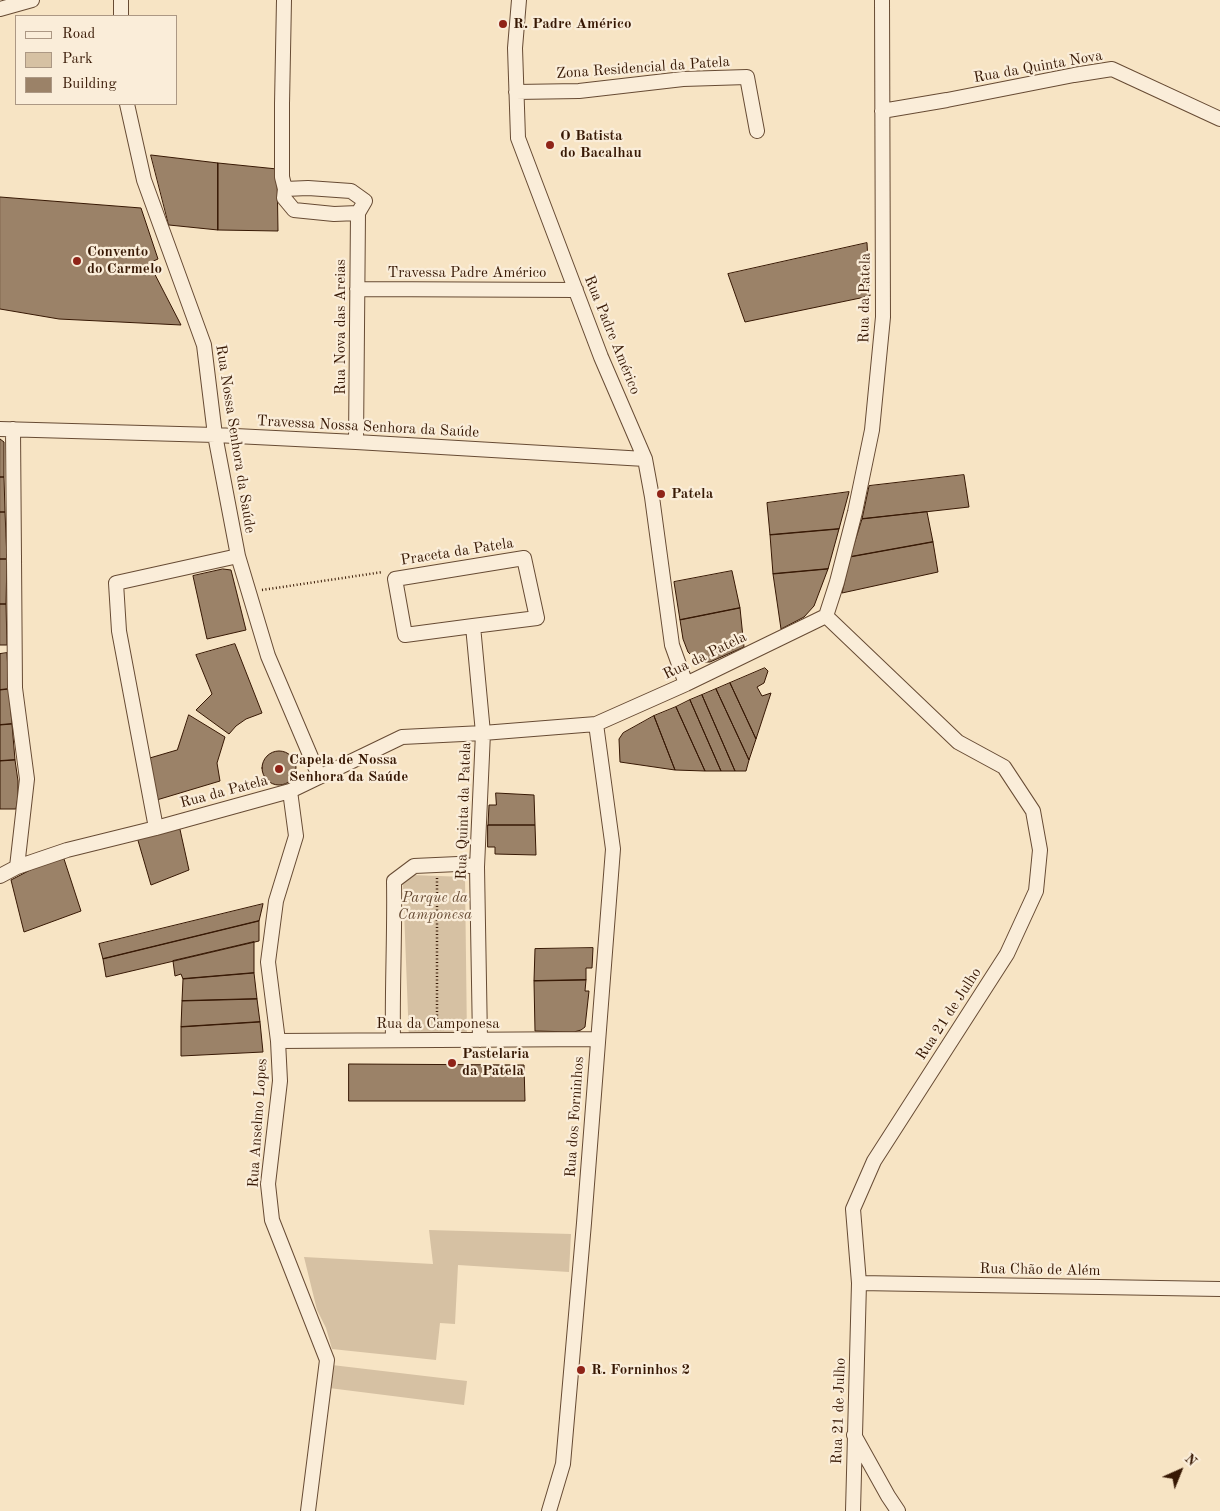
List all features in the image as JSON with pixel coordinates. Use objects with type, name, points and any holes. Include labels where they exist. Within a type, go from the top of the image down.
[{"type":"street","points":[[0,9],[32,0]]},
{"type":"street","points":[[121,0],[121,15]]},
{"type":"street","points":[[284,0],[282,168],[285,189],[284,198],[294,210],[334,214],[358,213]]},
{"type":"street","name":"Rua Padre Américo","points":[[519,0],[515,48],[518,138],[601,357],[645,459],[672,646],[686,684]]},
{"type":"street","name":"Rua da Patela","points":[[0,876],[17,867],[67,850],[290,791],[402,737],[596,724],[686,684],[826,616],[837,582],[872,430],[883,317],[882,0]]},
{"type":"street","name":"Rua da Quinta Nova","points":[[882,111],[1074,75],[1112,70],[1220,119]]},
{"type":"street","name":"Zona Residencial da Patela","points":[[516,92],[579,91],[683,79],[747,77],[757,130]]},
{"type":"street","name":"Rua Nossa Senhora da Saúde","points":[[128,105],[144,180],[204,345],[215,435],[238,556],[248,592],[268,656],[319,776]]},
{"type":"street","name":"Rua Nova das Areias","points":[[285,189],[308,188],[351,192],[365,201],[358,213],[356,442]]},
{"type":"street","name":"Travessa Padre Américo","points":[[357,289],[576,290]]},
{"type":"street","points":[[7,429],[15,688],[27,779],[17,867]]},
{"type":"street","name":"Travessa Nossa Senhora da Saúde","points":[[7,429],[215,435],[645,459]]},
{"type":"street","points":[[156,828],[119,631],[116,583],[238,556]]},
{"type":"street","name":"Praceta da Patela","points":[[524,558],[538,618],[473,626],[405,635],[395,579],[524,558]]},
{"type":"street","name":"Rua 21 de Julho","points":[[826,616],[958,742],[1004,768],[1033,811],[1040,850],[1036,891],[1007,954],[874,1161],[853,1208],[859,1283],[852,1511]]},
{"type":"street","points":[[473,626],[483,733]]},
{"type":"street","name":"Rua dos Forninhos","points":[[549,1511],[563,1464],[613,849],[596,724]]},
{"type":"street","name":"Rua Quinta da Patela","points":[[480,1040],[477,867],[483,733]]},
{"type":"street","name":"Rua Anselmo Lopes","points":[[290,791],[296,836],[276,901],[268,962],[278,1041],[280,1081],[268,1184],[272,1220],[327,1360],[308,1511]]},
{"type":"street","points":[[393,1040],[394,881],[414,866],[458,864],[477,867]]},
{"type":"street","name":"Rua da Camponesa","points":[[278,1041],[598,1039]]},
{"type":"street","name":"Rua Chão de Além","points":[[859,1283],[1220,1289]]},
{"type":"street","points":[[854,1434],[898,1511]]},
{"type":"path","points":[[248,592],[384,572]]},
{"type":"path","points":[[437,865],[437,1040]]},
{"type":"green space","name":"Parque da Camponesa","points":[[412,875],[465,877],[467,1040],[409,1040],[403,884]]},
{"type":"green space","points":[[429,1230],[571,1234],[569,1272],[458,1265],[455,1324],[440,1323],[436,1360],[332,1349],[326,1328],[317,1310],[304,1257],[433,1264]]},
{"type":"green space","points":[[332,1365],[467,1381],[464,1405],[329,1388]]},
{"type":"building","points":[[151,155],[218,163],[218,230],[169,225]]},
{"type":"building","points":[[218,163],[277,169],[278,231],[218,230]]},
{"type":"building","name":"Convento do Carmelo","points":[[0,197],[141,208],[158,259],[149,263],[181,325],[59,319],[0,309]]},
{"type":"building","points":[[867,243],[870,296],[745,322],[728,274]]},
{"type":"building","points":[[0,439],[4,442],[4,477],[0,477]]},
{"type":"building","points":[[964,475],[969,507],[862,519],[869,486]]},
{"type":"building","points":[[0,477],[4,477],[5,512],[0,512]]},
{"type":"building","points":[[849,492],[839,529],[770,535],[767,503]]},
{"type":"building","points":[[0,512],[5,512],[7,559],[0,559]]},
{"type":"building","points":[[927,512],[933,542],[850,557],[862,519]]},
{"type":"building","points":[[839,529],[828,569],[773,574],[770,535]]},
{"type":"building","points":[[933,542],[938,572],[842,593],[850,557]]},
{"type":"building","points":[[0,559],[7,559],[6,604],[0,604]]},
{"type":"building","points":[[223,569],[231,570],[246,630],[207,639],[193,576]]},
{"type":"building","points":[[828,569],[814,606],[804,617],[781,629],[773,574]]},
{"type":"building","points":[[732,571],[740,608],[680,620],[674,582]]},
{"type":"building","points":[[0,604],[6,604],[7,645],[0,645]]},
{"type":"building","points":[[740,608],[744,647],[710,662],[701,662],[688,652],[683,639],[680,620]]},
{"type":"building","points":[[235,644],[262,713],[246,719],[229,734],[196,710],[212,694],[196,655]]},
{"type":"building","points":[[7,653],[9,689],[0,690],[0,654]]},
{"type":"building","points":[[765,668],[768,671],[764,683],[757,687],[762,696],[771,693],[756,739],[730,683]]},
{"type":"building","points":[[730,683],[756,739],[749,760],[716,689]]},
{"type":"building","points":[[9,689],[12,724],[0,725],[0,690]]},
{"type":"building","points":[[716,689],[749,760],[746,771],[735,771],[702,695]]},
{"type":"building","points":[[702,695],[735,771],[721,771],[690,700]]},
{"type":"building","points":[[690,700],[721,771],[705,771],[676,707]]},
{"type":"building","points":[[676,707],[705,771],[675,770],[654,716]]},
{"type":"building","points":[[189,715],[225,737],[217,763],[220,781],[150,802],[143,760],[177,750]]},
{"type":"building","points":[[654,716],[675,770],[620,762],[619,739],[623,733]]},
{"type":"building","points":[[12,724],[15,760],[0,761],[0,725]]},
{"type":"building","name":"Capela de Nossa Senhora da Saúde","points":[[279,751],[291,756],[296,768],[291,780],[279,785],[267,780],[262,768],[267,756]]},
{"type":"building","points":[[15,760],[18,781],[16,809],[0,809],[0,761]]},
{"type":"building","points":[[496,793],[534,795],[535,825],[488,825],[489,805],[496,805]]},
{"type":"building","points":[[179,825],[189,870],[151,885],[137,837]]},
{"type":"building","points":[[488,825],[535,825],[536,855],[495,854],[495,847],[488,847]]},
{"type":"building","points":[[64,859],[81,911],[24,932],[11,880],[38,866]]},
{"type":"building","points":[[263,904],[259,921],[103,959],[99,944]]},
{"type":"building","points":[[259,921],[259,941],[106,977],[103,959]]},
{"type":"building","points":[[254,942],[254,973],[183,979],[181,974],[175,976],[173,961]]},
{"type":"building","points":[[593,948],[592,968],[586,968],[586,980],[534,981],[535,949]]},
{"type":"building","points":[[254,973],[257,999],[182,1001],[183,979]]},
{"type":"building","points":[[586,980],[585,991],[589,991],[585,1027],[574,1032],[535,1031],[534,981]]},
{"type":"building","points":[[257,999],[260,1022],[181,1027],[182,1001]]},
{"type":"building","points":[[260,1022],[263,1052],[181,1056],[181,1027]]},
{"type":"building","points":[[349,1064],[524,1065],[525,1101],[349,1101]]},
{"type":"place","name":"R. Padre Américo","points":[[503,24]]},
{"type":"place","name":"O Batista do Bacalhau","points":[[550,145]]},
{"type":"place","name":"Convento do Carmelo","points":[[77,261]]},
{"type":"place","name":"Patela","points":[[661,494]]},
{"type":"place","name":"Capela de Nossa Senhora da Saúde","points":[[279,769]]},
{"type":"place","name":"Pastelaria da Patela","points":[[452,1063]]},
{"type":"place","name":"R. Forninhos 2","points":[[581,1370]]}]
